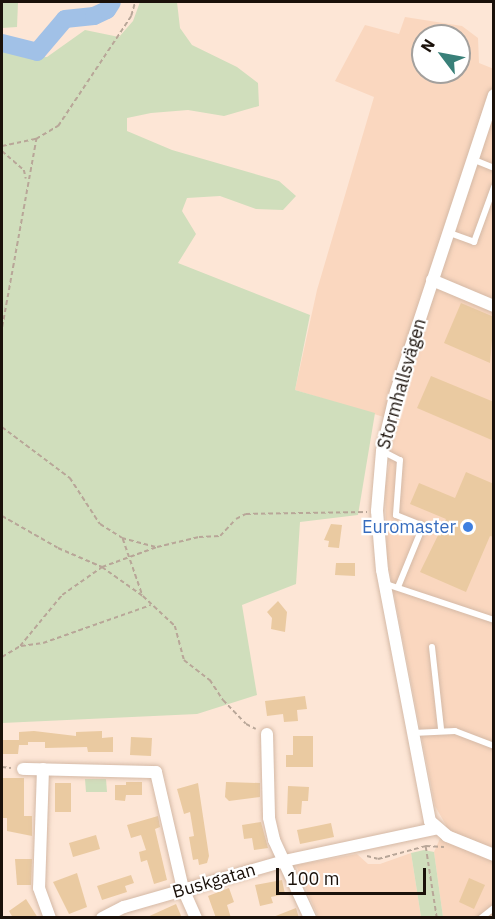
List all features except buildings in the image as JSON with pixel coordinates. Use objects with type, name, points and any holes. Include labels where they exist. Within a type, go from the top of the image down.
[{"type":"street","name":"Stormhallsvägen","points":[[435,829],[423,800],[385,584],[377,512],[382,451],[396,392],[446,232],[494,95]]},
{"type":"street","points":[[432,280],[494,306]]},
{"type":"street","points":[[267,735],[269,818],[284,861],[310,918]]},
{"type":"street","points":[[23,769],[156,772],[183,889],[196,918]]},
{"type":"street","points":[[43,769],[39,888],[50,918]]},
{"type":"street","points":[[435,829],[494,855]]},
{"type":"street","name":"Buskgatan","points":[[102,918],[183,889],[284,861],[435,829]]},
{"type":"lane","points":[[471,159],[494,168]]},
{"type":"lane","points":[[446,232],[474,242],[494,187]]},
{"type":"lane","points":[[382,451],[400,460],[396,515],[423,526],[398,587]]},
{"type":"lane","points":[[385,584],[494,620]]},
{"type":"lane","points":[[432,646],[441,729]]},
{"type":"lane","points":[[412,734],[441,729],[494,746]]},
{"type":"lane","points":[[481,918],[494,908]]},
{"type":"path","points":[[2,146],[36,139],[64,118],[131,16],[135,2]]},
{"type":"path","points":[[2,327],[26,180],[36,139]]},
{"type":"path","points":[[2,151],[24,170],[26,180]]},
{"type":"path","points":[[2,427],[70,478],[100,524],[122,538],[157,547]]},
{"type":"path","points":[[2,657],[20,646],[62,595],[102,567],[157,547],[199,537],[220,536],[236,519],[246,514],[377,512]]},
{"type":"path","points":[[2,516],[58,549],[102,567],[142,596],[175,626],[184,660],[210,680],[246,724],[267,735]]},
{"type":"path","points":[[122,538],[142,596]]},
{"type":"path","points":[[20,646],[43,643],[152,605]]},
{"type":"path","points":[[360,846],[366,856],[378,859],[426,846],[447,848]]},
{"type":"path","points":[[426,846],[437,918]]},
{"type":"shaded area","points":[[405,17],[449,24],[411,24],[411,84],[471,84],[471,33],[478,38],[479,63],[494,69],[493,917],[443,917],[434,852],[446,825],[435,806],[387,558],[385,487],[397,421],[295,390],[317,290],[374,97],[335,81],[365,25],[399,34]]},
{"type":"shaded area","points":[[411,853],[421,917],[318,917],[296,865],[357,854],[368,864],[380,864]]},
{"type":"green space","points":[[2,2],[18,2],[17,27],[2,28]]},
{"type":"green space","points":[[140,2],[177,2],[180,28],[192,45],[237,67],[258,83],[259,106],[224,116],[188,110],[151,113],[127,118],[127,131],[172,150],[279,181],[296,196],[283,210],[256,209],[220,196],[187,198],[182,211],[196,234],[178,263],[310,315],[295,390],[375,413],[358,515],[300,522],[296,584],[242,605],[257,695],[197,714],[2,723],[2,49],[26,58],[47,57],[85,30],[119,37],[133,21]]},
{"type":"green space","points":[[85,779],[106,779],[107,792],[86,792]]},
{"type":"green space","points":[[424,850],[434,852],[443,917],[421,917],[411,853]]},
{"type":"waterway","points":[[2,43],[37,52],[65,19],[94,16],[107,10],[112,2]]},
{"type":"place","name":"Euromaster","points":[[468,527]]}]
